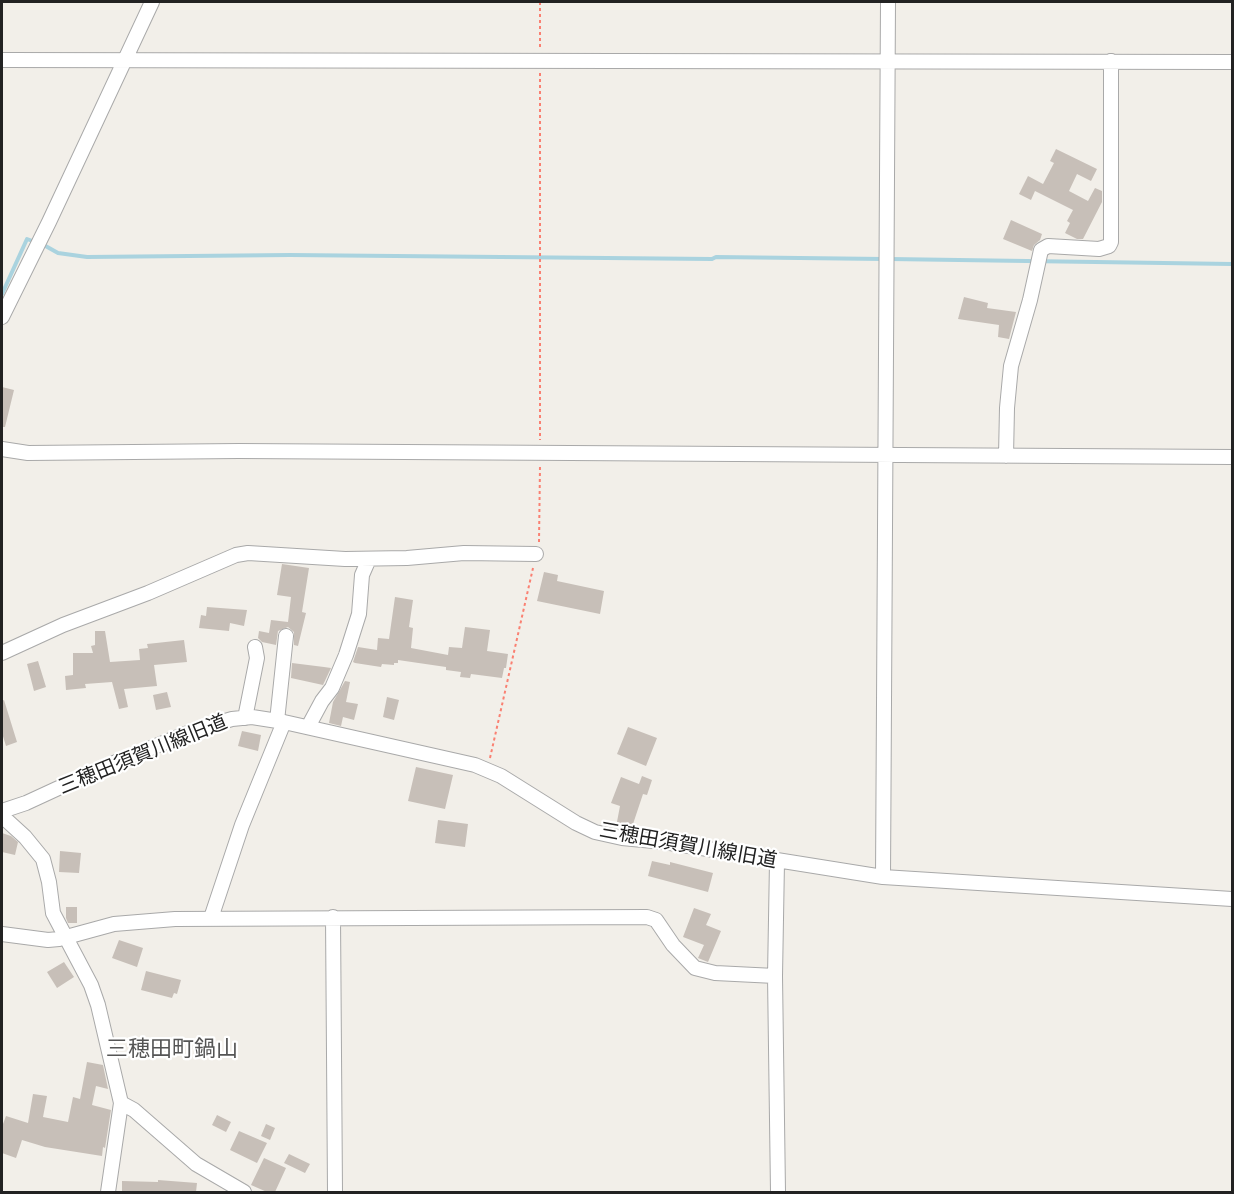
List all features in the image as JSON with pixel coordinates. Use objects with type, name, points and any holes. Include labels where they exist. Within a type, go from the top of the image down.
[{"type":"street","points":[[2,317],[152,2]]},
{"type":"street","points":[[883,877],[888,2]]},
{"type":"street","points":[[2,60],[1233,62]]},
{"type":"street","points":[[1006,456],[1011,366],[1030,300],[1041,250],[1048,246],[1099,249],[1109,246],[1111,242],[1111,61]]},
{"type":"street","points":[[2,449],[28,453],[239,451],[1233,457]]},
{"type":"street","points":[[2,653],[63,625],[236,555],[249,553],[369,559],[408,558],[464,552],[536,554]]},
{"type":"street","points":[[308,727],[332,688],[346,655],[359,614],[362,575],[369,559]]},
{"type":"street","points":[[211,918],[280,722],[286,636]]},
{"type":"street","points":[[245,718],[257,658],[255,647]]},
{"type":"street","name":"三穂田須賀川線旧道","points":[[2,811],[26,803],[104,767],[198,729],[224,720],[245,718],[308,727],[486,769],[576,823],[595,832],[622,838],[664,842],[777,862],[883,877],[1233,899]]},
{"type":"street","points":[[2,816],[40,853],[47,873],[53,912],[94,994],[121,1103],[108,1192]]},
{"type":"street","points":[[777,862],[775,976],[778,1192]]},
{"type":"street","points":[[333,917],[335,1192]]},
{"type":"street","points":[[2,934],[48,940],[114,924],[211,918],[647,917],[656,920],[685,959],[695,968],[716,973],[775,976]]},
{"type":"street","points":[[121,1103],[134,1110],[196,1164],[244,1192]]},
{"type":"path","points":[[486,769],[494,747],[539,540],[540,2]]},
{"type":"building","points":[[1056,149],[1097,169],[1091,181],[1077,174],[1069,191],[1088,201],[1095,188],[1102,191],[1102,202],[1083,239],[1077,239],[1065,233],[1070,223],[1067,221],[1073,210],[1035,191],[1031,200],[1019,194],[1028,176],[1043,184],[1054,163],[1050,161]]},
{"type":"building","points":[[1011,220],[1042,234],[1032,251],[1003,239]]},
{"type":"building","points":[[964,297],[988,303],[987,308],[1016,312],[1009,339],[998,337],[999,325],[958,319]]},
{"type":"building","points":[[2,387],[14,390],[5,427],[2,427]]},
{"type":"building","points":[[282,564],[309,568],[302,612],[306,613],[298,646],[294,645],[294,632],[288,627],[278,631],[276,645],[262,642],[258,638],[259,631],[269,633],[271,620],[288,622],[291,597],[277,595]]},
{"type":"building","points":[[544,572],[558,575],[557,581],[604,591],[600,614],[537,601]]},
{"type":"building","points":[[395,597],[413,600],[409,627],[413,628],[411,648],[448,655],[449,647],[462,648],[465,627],[490,630],[487,651],[508,654],[502,678],[471,674],[470,678],[460,677],[461,672],[446,670],[446,667],[398,660],[398,663],[394,665],[382,664],[381,667],[353,662],[358,647],[377,650],[378,638],[389,639]]},
{"type":"building","points":[[207,607],[247,610],[244,626],[230,623],[229,631],[199,628],[201,615],[206,616]]},
{"type":"building","points":[[95,631],[105,631],[110,662],[140,660],[139,649],[148,648],[147,644],[184,640],[187,662],[154,665],[157,686],[124,689],[128,707],[119,709],[112,682],[85,684],[86,688],[66,690],[65,676],[73,675],[73,653],[93,653],[91,646],[95,645]]},
{"type":"building","points":[[38,661],[46,687],[34,691],[27,664]]},
{"type":"building","points":[[292,663],[331,668],[323,685],[291,678]]},
{"type":"building","points":[[345,681],[350,682],[346,702],[358,704],[354,720],[343,717],[341,726],[329,723],[333,702]]},
{"type":"building","points":[[167,692],[171,707],[156,710],[153,695]]},
{"type":"building","points":[[387,697],[399,700],[394,720],[383,717]]},
{"type":"building","points":[[4,700],[17,742],[6,746],[2,733],[2,701]]},
{"type":"building","points":[[628,727],[657,738],[646,766],[617,754]]},
{"type":"building","points":[[242,731],[261,735],[258,751],[238,746]]},
{"type":"building","points":[[416,767],[453,775],[445,809],[408,801]]},
{"type":"building","points":[[642,776],[652,780],[647,795],[643,794],[631,830],[616,827],[620,806],[611,803],[621,777],[639,784]]},
{"type":"building","points":[[438,820],[468,824],[465,847],[435,843]]},
{"type":"building","points":[[2,833],[18,842],[15,855],[2,852]]},
{"type":"building","points":[[60,851],[81,853],[79,873],[59,872]]},
{"type":"building","points":[[652,861],[670,865],[670,862],[713,873],[708,892],[648,876]]},
{"type":"building","points":[[66,907],[77,907],[77,923],[68,923]]},
{"type":"building","points":[[694,908],[711,914],[706,925],[721,931],[708,962],[698,958],[704,945],[683,937]]},
{"type":"building","points":[[119,940],[143,948],[137,967],[112,958]]},
{"type":"building","points":[[64,962],[74,977],[57,988],[47,972]]},
{"type":"building","points":[[146,971],[181,980],[177,994],[174,993],[172,998],[141,990]]},
{"type":"building","points":[[87,1062],[103,1065],[108,1089],[96,1086],[92,1105],[111,1110],[102,1156],[45,1147],[22,1140],[16,1158],[2,1153],[2,1124],[6,1116],[28,1123],[33,1094],[47,1096],[43,1117],[68,1122],[73,1097],[80,1099]]},
{"type":"building","points":[[217,1115],[231,1122],[226,1132],[212,1125]]},
{"type":"building","points":[[266,1124],[275,1128],[270,1140],[261,1136]]},
{"type":"building","points":[[239,1131],[267,1143],[257,1163],[230,1150]]},
{"type":"building","points":[[289,1154],[310,1164],[305,1173],[284,1163]]},
{"type":"building","points":[[264,1158],[286,1168],[275,1192],[267,1192],[251,1185]]},
{"type":"building","points":[[158,1180],[197,1183],[196,1192],[122,1192],[122,1181],[158,1182]]},
{"type":"waterway","points":[[2,294],[27,239],[35,242]]},
{"type":"waterway","points":[[42,244],[58,253],[87,257],[290,255],[883,259]]},
{"type":"waterway","points":[[890,259],[1232,264]]},
{"type":"district","name":"三穂田町鍋山","points":[[172,1050]]}]
